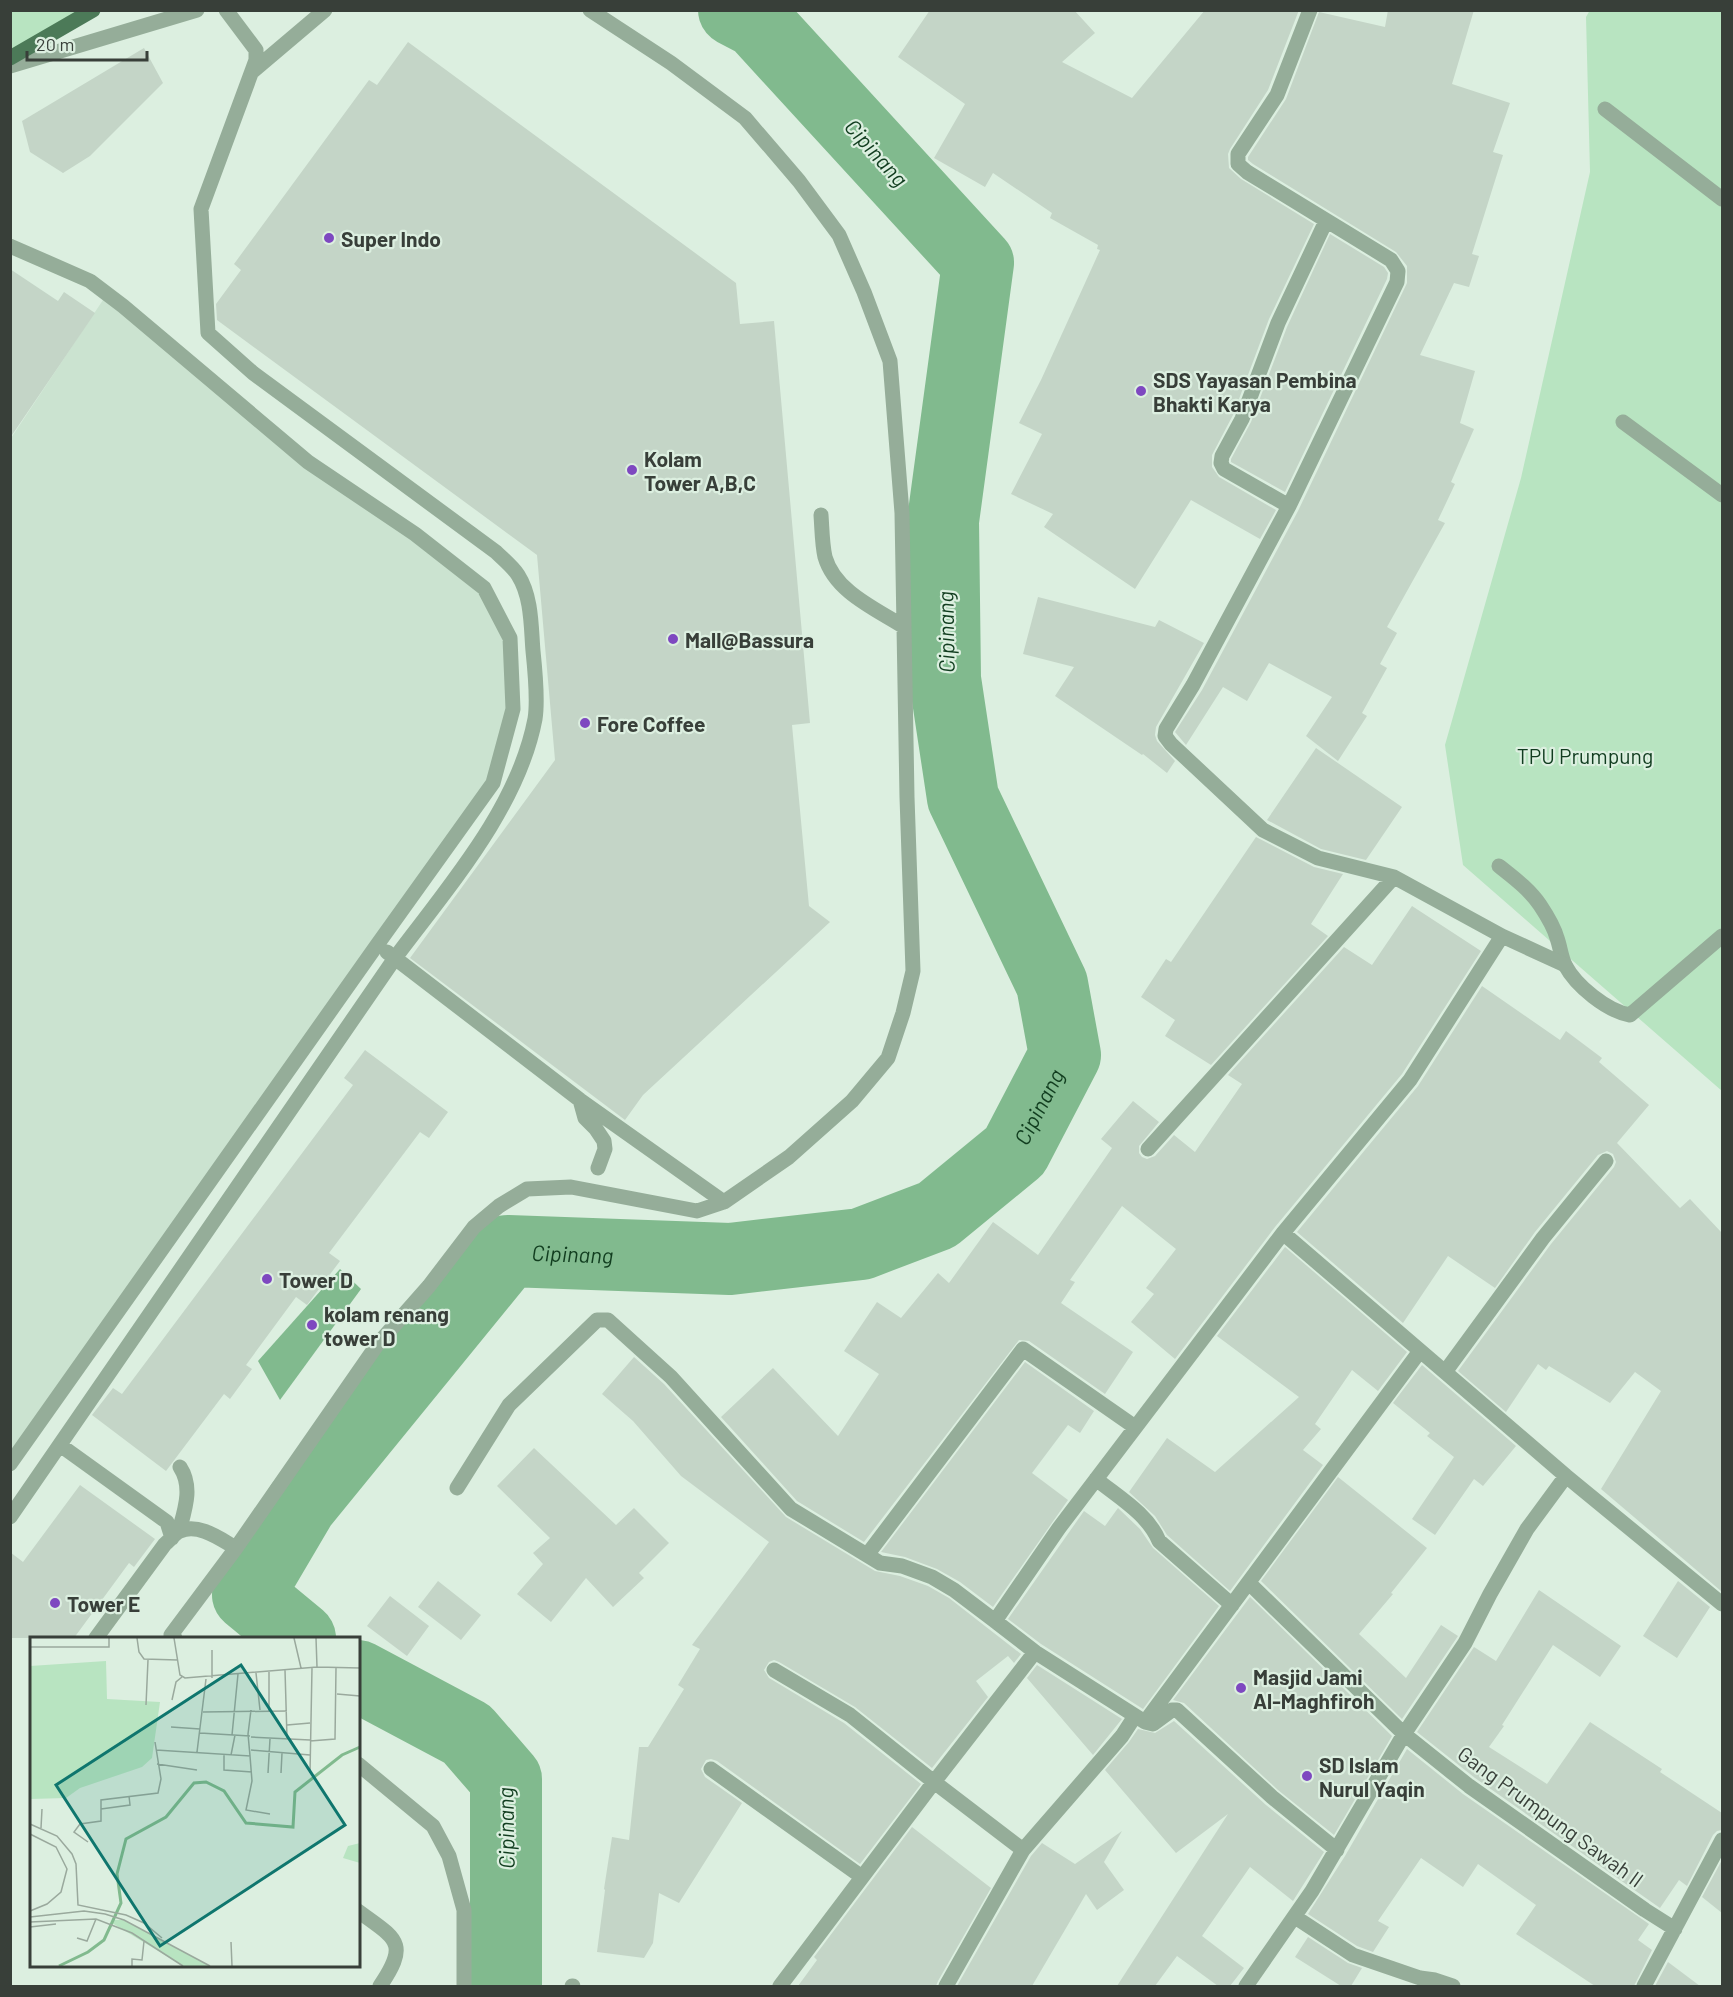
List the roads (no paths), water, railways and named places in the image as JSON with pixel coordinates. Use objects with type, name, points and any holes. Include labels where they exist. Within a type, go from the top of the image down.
[{"type":"main road","points":[[10,58],[93,10]]},
{"type":"street","points":[[10,66],[197,10]]},
{"type":"street","points":[[10,1518],[395,958],[448,889],[478,845],[517,777],[535,718],[531,624],[526,594],[518,575],[496,552],[253,373],[208,333],[201,209],[256,60],[256,50],[226,10]]},
{"type":"street","points":[[253,71],[325,10]]},
{"type":"street","points":[[174,1637],[171,1635],[236,1548],[377,1345],[429,1286],[474,1227],[499,1206],[527,1189],[572,1187],[697,1211],[724,1202],[789,1157],[852,1101],[888,1058],[903,1013],[913,971],[907,797],[902,513],[890,361],[864,292],[839,236],[799,181],[745,118],[671,63],[590,10]]},
{"type":"street","points":[[1310,10],[1277,95],[1238,154],[1238,164],[1247,172],[1391,260],[1398,271],[1397,282],[1289,506],[1193,685],[1166,729],[1166,736],[1171,744],[1263,830],[1318,858],[1394,877],[1502,936],[1565,965]]},
{"type":"street","points":[[1605,109],[1722,199]]},
{"type":"street","points":[[1289,506],[1224,469],[1221,463],[1222,456],[1242,418],[1278,324],[1326,221]]},
{"type":"street","points":[[10,246],[90,281],[123,306],[308,462],[415,534],[484,588],[510,638],[513,709],[493,783],[10,1464]]},
{"type":"street","points":[[1623,422],[1722,495]]},
{"type":"street","points":[[820,515],[825,558],[836,580],[854,595],[904,627]]},
{"type":"street","points":[[1499,866],[1521,883],[1539,904],[1556,934],[1565,965],[1580,984],[1619,1013],[1630,1015],[1722,936]]},
{"type":"street","points":[[1149,1149],[1394,877]]},
{"type":"street","points":[[994,1621],[1059,1528],[1283,1233],[1410,1080],[1502,936]]},
{"type":"street","points":[[377,945],[580,1100],[724,1202]]},
{"type":"street","points":[[580,1100],[585,1118],[604,1141],[605,1149],[598,1168]]},
{"type":"street","points":[[1445,1371],[1543,1238],[1606,1161]]},
{"type":"street","points":[[1283,1233],[1566,1476],[1722,1604]]},
{"type":"street","points":[[457,1488],[509,1406],[597,1320],[608,1320],[671,1377],[791,1509],[880,1563],[902,1566],[932,1577],[954,1590],[1035,1652],[1140,1719],[1153,1724],[1172,1710],[1177,1710],[1272,1797],[1337,1850]]},
{"type":"street","points":[[867,1555],[1023,1349],[1136,1427]]},
{"type":"street","points":[[946,1986],[1023,1850],[1122,1736],[1140,1719],[1232,1605],[1420,1351]]},
{"type":"street","points":[[60,1445],[167,1522],[175,1535]]},
{"type":"street","points":[[175,1535],[186,1504],[186,1477],[180,1467]]},
{"type":"street","points":[[1247,1986],[1295,1917],[1404,1734],[1466,1643],[1490,1594],[1527,1529],[1566,1476]]},
{"type":"street","points":[[1096,1479],[1147,1521],[1159,1541],[1232,1605]]},
{"type":"street","points":[[97,1637],[165,1544],[175,1535],[193,1529],[210,1534],[236,1548]]},
{"type":"street","name":"Gang Prumpung Sawah II","points":[[1249,1583],[1404,1734],[1469,1786],[1675,1929]]},
{"type":"street","points":[[780,1986],[1035,1652]]},
{"type":"street","points":[[774,1670],[850,1714],[1023,1850]]},
{"type":"street","points":[[360,1766],[433,1826],[449,1856],[464,1910],[464,1986]]},
{"type":"street","points":[[711,1768],[862,1877]]},
{"type":"street","points":[[1644,1986],[1722,1840]]},
{"type":"street","points":[[360,1912],[386,1932],[396,1944],[397,1956],[380,1986]]},
{"type":"street","points":[[1295,1917],[1353,1955],[1420,1978],[1453,1986]]},
{"type":"waterway","name":"Cipinang","points":[[299,1637],[248,1595],[301,1505],[508,1251],[730,1259],[861,1244],[937,1215],[1015,1151],[1065,1055],[1052,984],[963,798],[945,679],[943,521],[978,263],[757,22],[734,10]]},
{"type":"waterway","name":"Cipinang","points":[[360,1677],[467,1734],[506,1779],[506,1986]]},
{"type":"place","name":"Super Indo","points":[[329,238]]},
{"type":"place","name":"SDS Yayasan Pembina Bhakti Karya","points":[[1141,391]]},
{"type":"place","name":"Kolam Tower A,B,C","points":[[632,470]]},
{"type":"place","name":"Mall@Bassura","points":[[673,639]]},
{"type":"place","name":"Fore Coffee","points":[[585,723]]},
{"type":"place","name":"Tower D","points":[[267,1279]]},
{"type":"place","name":"kolam renang tower D","points":[[312,1325]]},
{"type":"place","name":"Tower E","points":[[55,1603]]},
{"type":"place","name":"Masjid Jami Al-Maghfiroh","points":[[1241,1688]]},
{"type":"place","name":"SD Islam Nurul Yaqin","points":[[1307,1776]]},
{"type":"park label","name":"TPU Prumpung","points":[[1585,755]]}]
